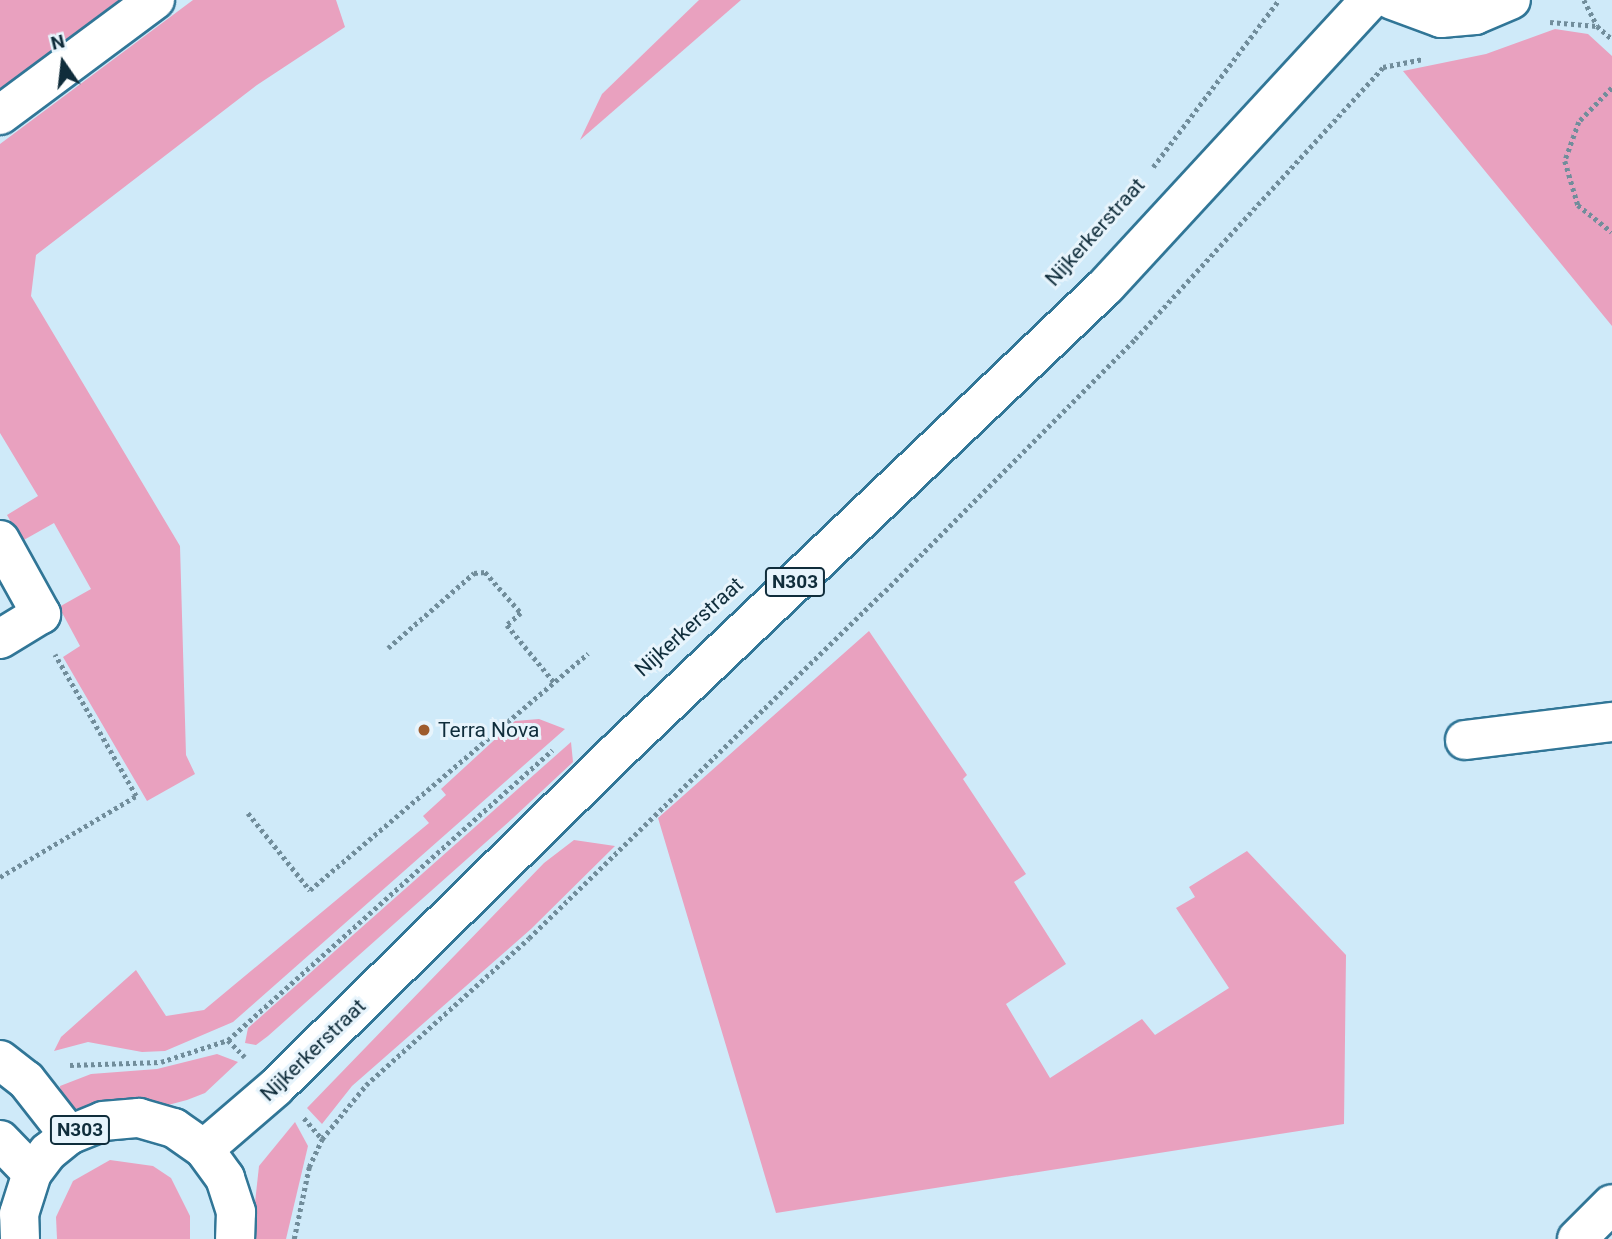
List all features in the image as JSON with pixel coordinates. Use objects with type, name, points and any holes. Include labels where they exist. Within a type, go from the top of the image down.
[{"type":"main road","points":[[0,115],[155,0]]},
{"type":"main road","name":"Nijkerkerstraat","points":[[204,1149],[276,1087],[621,748],[1106,286],[1370,0]]},
{"type":"main road","points":[[1392,0],[1441,18],[1525,11]]},
{"type":"main road","points":[[0,540],[41,614],[0,639]]},
{"type":"main road","points":[[1465,740],[1612,722]]},
{"type":"main road","points":[[13,1070],[69,1135]]},
{"type":"main road","name":"N303","points":[[20,1239],[19,1214],[32,1173],[69,1135],[103,1121],[139,1118],[174,1128],[204,1149],[225,1178],[236,1212],[235,1239]]},
{"type":"main road","points":[[0,1140],[32,1173]]},
{"type":"main road","points":[[1577,1239],[1612,1204]]},
{"type":"path","name":"Nijkerkerstraat","points":[[1146,175],[1279,0]]},
{"type":"path","points":[[1584,0],[1597,26],[1612,39]]},
{"type":"path","points":[[1525,11],[1597,26]]},
{"type":"path","points":[[294,1239],[309,1167],[323,1139],[366,1084],[529,938],[885,591],[1135,339],[1383,67]]},
{"type":"path","points":[[1612,88],[1579,122],[1564,161],[1577,205],[1612,232]]},
{"type":"path","points":[[388,648],[474,573],[485,572],[521,613],[507,625],[554,682]]},
{"type":"path","points":[[0,877],[136,796],[55,654],[69,646],[50,609],[41,614]]},
{"type":"path","points":[[248,813],[310,890],[588,653]]},
{"type":"path","points":[[13,1070],[161,1062],[228,1041],[555,747]]},
{"type":"shaded area","points":[[0,0],[119,0],[0,89]]},
{"type":"shaded area","points":[[193,0],[336,0],[345,27],[257,85],[36,255],[31,296],[180,546],[186,755],[195,774],[147,801],[63,657],[80,646],[59,607],[91,589],[54,523],[22,541],[7,515],[38,496],[0,433],[0,144]]},
{"type":"shaded area","points":[[699,0],[741,0],[580,140],[602,94]]},
{"type":"shaded area","points":[[1555,29],[1588,34],[1612,56],[1612,326],[1403,71],[1486,54]]},
{"type":"shaded area","points":[[869,631],[967,775],[963,779],[1026,874],[1014,882],[1066,964],[1006,1004],[1050,1078],[1142,1019],[1155,1035],[1229,988],[1176,908],[1195,897],[1189,887],[1247,851],[1346,955],[1344,1124],[776,1213],[658,818]]},
{"type":"shaded area","points":[[539,719],[565,729],[233,1022],[165,1051],[142,1052],[88,1042],[54,1051],[61,1037],[136,970],[166,1016],[204,1010],[429,823],[423,816],[446,795],[441,789],[515,721]]},
{"type":"shaded area","points":[[571,742],[573,762],[513,818],[268,1036],[256,1045],[245,1043],[248,1028]]},
{"type":"shaded area","points":[[574,840],[615,846],[531,929],[352,1086],[322,1124],[307,1108],[544,863]]},
{"type":"shaded area","points":[[217,1054],[238,1062],[205,1093],[187,1100],[168,1105],[120,1100],[70,1110],[61,1097],[60,1086],[91,1074],[157,1069]]},
{"type":"shaded area","points":[[295,1122],[308,1146],[286,1239],[251,1239],[259,1166]]},
{"type":"shaded area","points":[[110,1160],[153,1166],[171,1178],[190,1216],[190,1239],[57,1239],[56,1217],[73,1181]]},
{"type":"place","name":"Terra Nova","points":[[424,730]]}]
